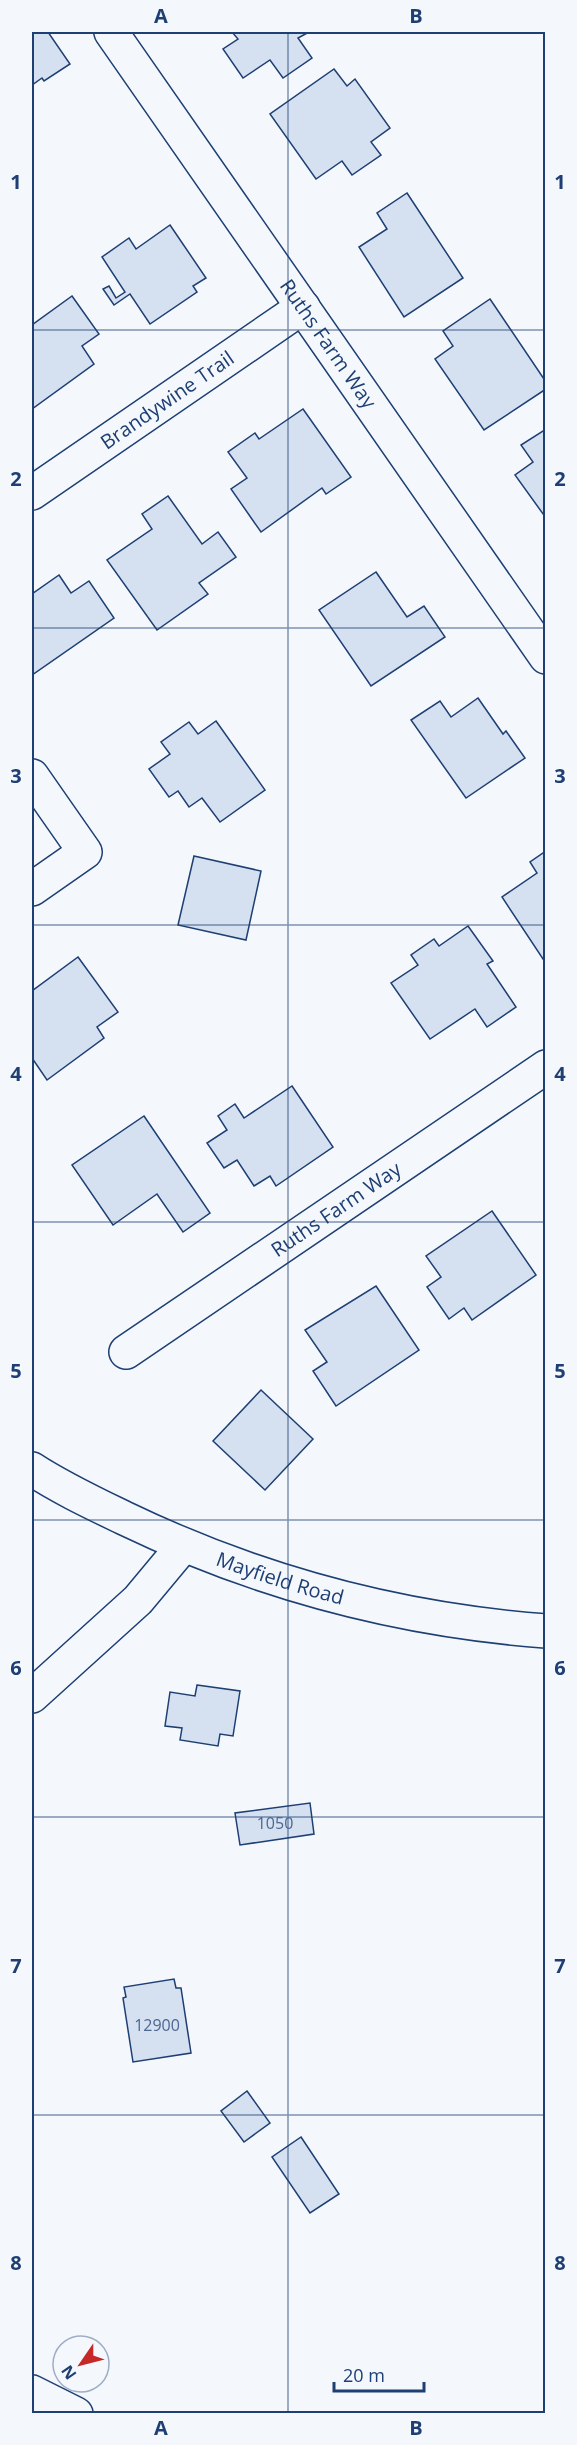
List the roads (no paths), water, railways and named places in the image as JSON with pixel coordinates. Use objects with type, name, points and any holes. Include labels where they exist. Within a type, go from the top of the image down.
[{"type":"street","name":"Ruths Farm Way","points":[[111,32],[546,657]]},
{"type":"street","name":"Brandywine Trail","points":[[32,493],[303,307]]},
{"type":"street","points":[[32,776],[85,852],[32,889]]},
{"type":"street","name":"Ruths Farm Way","points":[[126,1352],[546,1067]]},
{"type":"street","name":"Mayfield Road","points":[[32,1469],[58,1486],[183,1546],[284,1582],[388,1610],[495,1627],[546,1631]]},
{"type":"street","points":[[32,1696],[138,1600],[183,1546]]},
{"type":"street","points":[[32,2392],[76,2414]]}]
